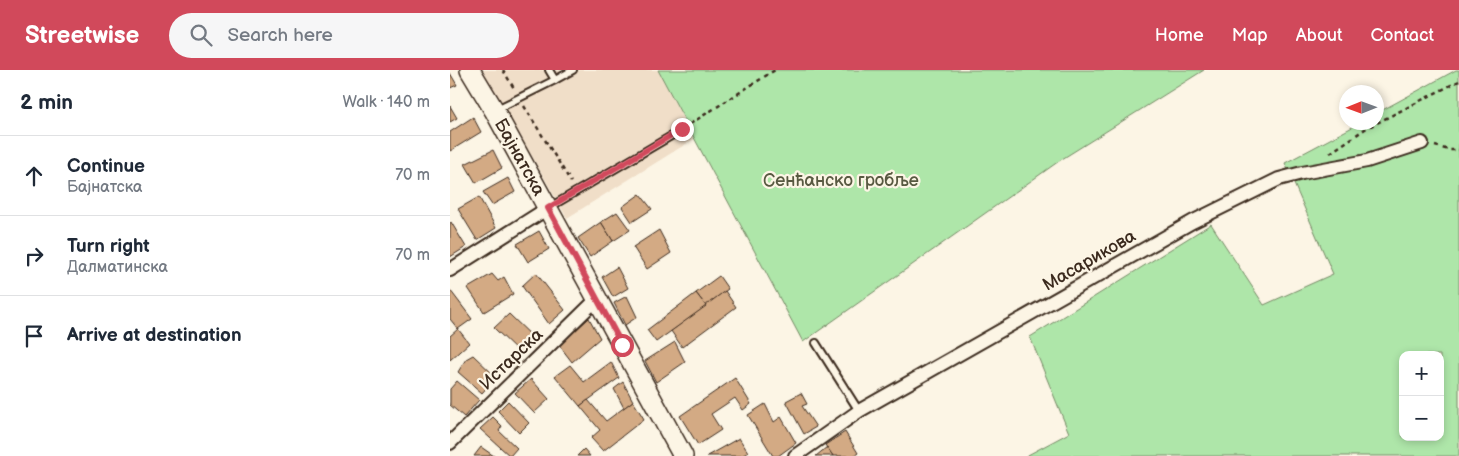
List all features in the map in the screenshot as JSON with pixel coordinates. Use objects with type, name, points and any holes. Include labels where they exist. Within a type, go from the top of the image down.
[{"type":"main road","name":"Бајнатска","points":[[470,70],[494,110],[683,456]]},
{"type":"street","name":"Масарикова","points":[[795,456],[859,411],[1192,222],[1279,179],[1366,161],[1422,143]]},
{"type":"street","points":[[450,270],[548,208]]},
{"type":"street","name":"Истарска","points":[[450,443],[597,300]]},
{"type":"lane","points":[[549,70],[555,80]]},
{"type":"lane","points":[[494,110],[573,70]]},
{"type":"lane","points":[[548,208],[682,129]]},
{"type":"lane","points":[[816,342],[859,411]]},
{"type":"path","points":[[682,129],[774,70]]},
{"type":"path","points":[[1325,156],[1365,129],[1459,81]]},
{"type":"path","points":[[1422,143],[1449,150],[1459,150]]},
{"type":"shaded area","points":[[483,70],[658,70],[694,139],[567,218]]},
{"type":"green space","name":"Сенћанско гробље","points":[[658,70],[1204,70],[1062,159],[803,342]]},
{"type":"green space","points":[[1459,70],[1459,456],[1026,456],[1069,433],[1030,337],[1211,224],[1264,305],[1333,274],[1285,163],[1347,130],[1384,130],[1384,109]]},
{"type":"building","points":[[450,73],[457,85],[450,88]]},
{"type":"building","points":[[450,106],[457,118],[450,122]]},
{"type":"building","points":[[473,117],[481,132],[450,151],[450,132]]},
{"type":"building","points":[[493,150],[502,168],[476,183],[465,164]]},
{"type":"building","points":[[508,178],[515,192],[492,205],[483,192]]},
{"type":"building","points":[[640,194],[652,209],[632,222],[622,207]]},
{"type":"building","points":[[479,197],[496,228],[477,240],[458,209]]},
{"type":"building","points":[[617,212],[630,230],[613,241],[601,222]]},
{"type":"building","points":[[601,222],[613,241],[590,257],[578,238]]},
{"type":"building","points":[[450,223],[466,247],[450,257]]},
{"type":"building","points":[[659,230],[671,253],[647,269],[633,247]]},
{"type":"building","points":[[539,231],[549,249],[528,262],[517,244]]},
{"type":"building","points":[[617,267],[628,288],[613,297],[602,277]]},
{"type":"building","points":[[536,273],[565,310],[549,324],[522,286]]},
{"type":"building","points":[[492,274],[498,281],[504,277],[513,294],[484,312],[468,288]]},
{"type":"building","points":[[719,276],[728,289],[706,306],[696,293]]},
{"type":"building","points":[[450,290],[472,319],[458,329],[450,319]]},
{"type":"building","points":[[725,291],[736,307],[682,347],[671,331]]},
{"type":"building","points":[[696,293],[706,306],[656,342],[647,330]]},
{"type":"building","points":[[627,296],[637,317],[625,325],[614,303]]},
{"type":"building","points":[[509,314],[536,340],[521,354],[494,328]]},
{"type":"building","points":[[589,318],[600,338],[572,362],[559,345]]},
{"type":"building","points":[[458,329],[469,343],[450,360],[450,336]]},
{"type":"building","points":[[675,342],[685,362],[656,382],[645,361]]},
{"type":"building","points":[[473,355],[496,377],[482,393],[458,372],[466,359]]},
{"type":"building","points":[[611,362],[619,378],[580,406],[555,376],[570,365],[584,382]]},
{"type":"building","points":[[735,378],[751,404],[743,410],[735,398],[711,414],[721,430],[698,445],[680,416]]},
{"type":"building","points":[[531,379],[549,399],[534,413],[515,393]]},
{"type":"building","points":[[457,381],[479,400],[464,417],[450,405],[450,389]]},
{"type":"building","points":[[623,382],[633,401],[624,408],[614,389]]},
{"type":"building","points":[[801,393],[807,404],[802,406],[816,427],[804,434],[786,401]]},
{"type":"building","points":[[588,400],[606,421],[633,401],[644,419],[603,451],[591,438],[600,430],[580,406]]},
{"type":"building","points":[[508,401],[529,423],[519,433],[498,411]]},
{"type":"building","points":[[765,404],[774,422],[781,417],[796,443],[778,456],[773,456],[748,415]]},
{"type":"building","points":[[493,417],[502,426],[499,431],[517,448],[510,456],[480,429]]},
{"type":"building","points":[[845,432],[858,453],[854,456],[833,456],[825,445]]},
{"type":"building","points":[[739,438],[748,452],[742,456],[707,456]]},
{"type":"building","points":[[481,447],[494,456],[474,456]]},
{"type":"building","points":[[827,447],[833,456],[816,456]]},
{"type":"building","points":[[584,449],[590,456],[577,456]]},
{"type":"route","points":[[622,345],[548,208],[682,129]]}]
